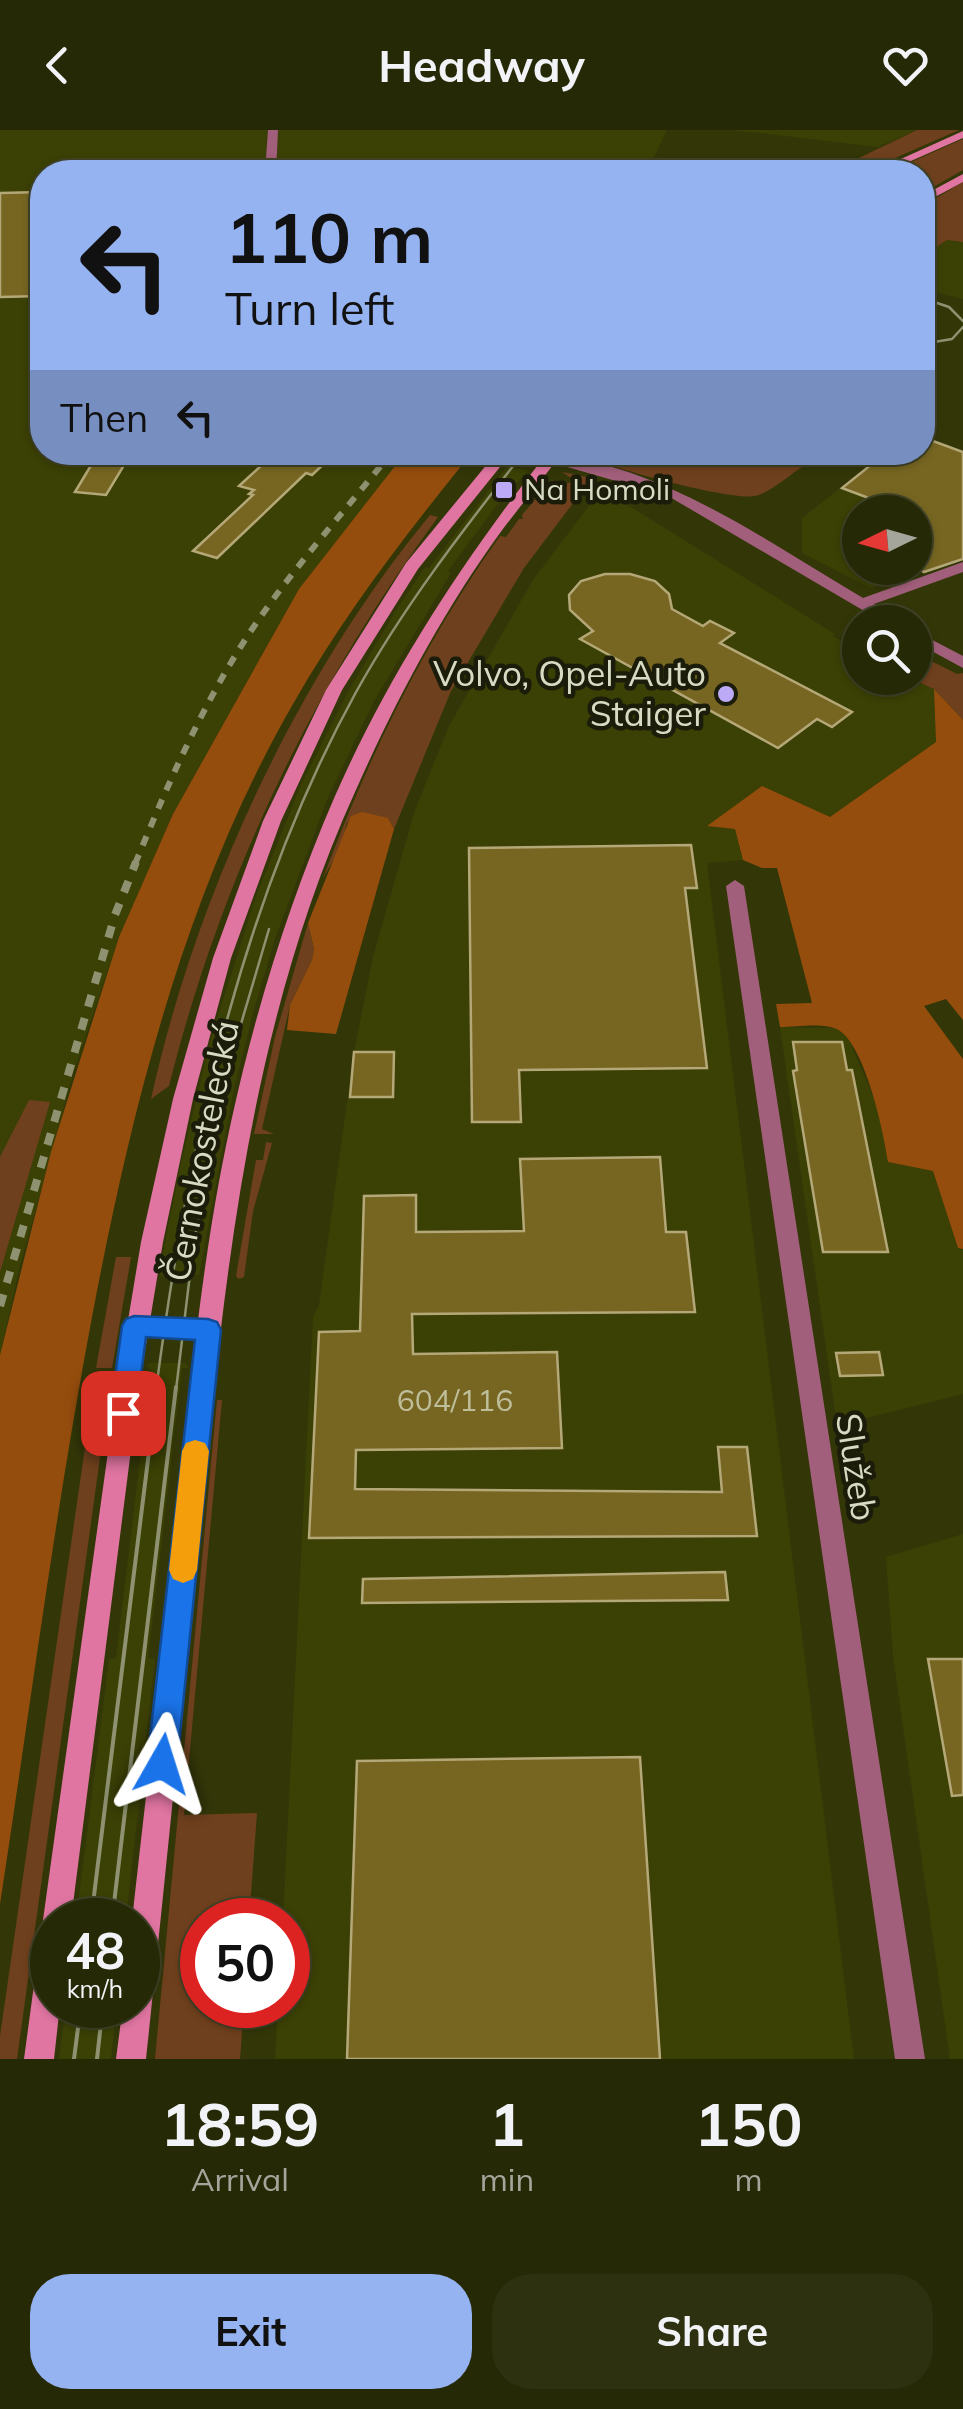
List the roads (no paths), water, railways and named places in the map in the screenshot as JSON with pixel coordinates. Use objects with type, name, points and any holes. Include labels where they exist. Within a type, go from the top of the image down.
[{"type":"main road","points":[[905,160],[963,134]]},
{"type":"main road","points":[[935,194],[963,178]]},
{"type":"main road","name":"Černokostelecká","points":[[60,1898],[134,1326],[184,1084],[215,976],[262,845],[294,772],[354,658],[419,558],[494,465]]},
{"type":"main road","name":"Černokostelecká","points":[[148,1898],[208,1330],[229,1183],[249,1084],[284,954],[323,840],[369,736],[423,635],[484,542],[547,465]]},
{"type":"main road","points":[[39,2059],[43,2028]]},
{"type":"main road","points":[[131,2059],[134,2028]]},
{"type":"street","points":[[272,160],[273,130]]},
{"type":"street","points":[[586,465],[673,493],[862,604],[963,568]]},
{"type":"street","points":[[932,646],[963,663]]},
{"type":"street","name":"Služeb","points":[[735,886],[910,2059]]},
{"type":"street","points":[[134,1326],[208,1330]]},
{"type":"tram line","points":[[935,302],[949,307],[963,321]]},
{"type":"tram line","points":[[935,342],[952,339],[963,327]]},
{"type":"tram line","points":[[156,1390],[202,1121],[249,945],[279,859],[314,775],[393,630],[514,465]]},
{"type":"tram line","points":[[176,1390],[194,1241],[233,1051],[269,929]]},
{"type":"tram line","points":[[94,1898],[157,1387]]},
{"type":"tram line","points":[[115,1898],[176,1387]]},
{"type":"tram line","points":[[74,2059],[78,2028]]},
{"type":"tram line","points":[[97,2059],[100,2028]]},
{"type":"railway","points":[[135,864],[182,756],[238,651],[292,574],[381,465]]},
{"type":"railway","points":[[0,1306],[115,915],[136,862]]},
{"type":"place","name":"Na Homoli","points":[[504,490]]},
{"type":"place","name":"Volvo, Opel-Auto Staiger","points":[[726,694]]}]
